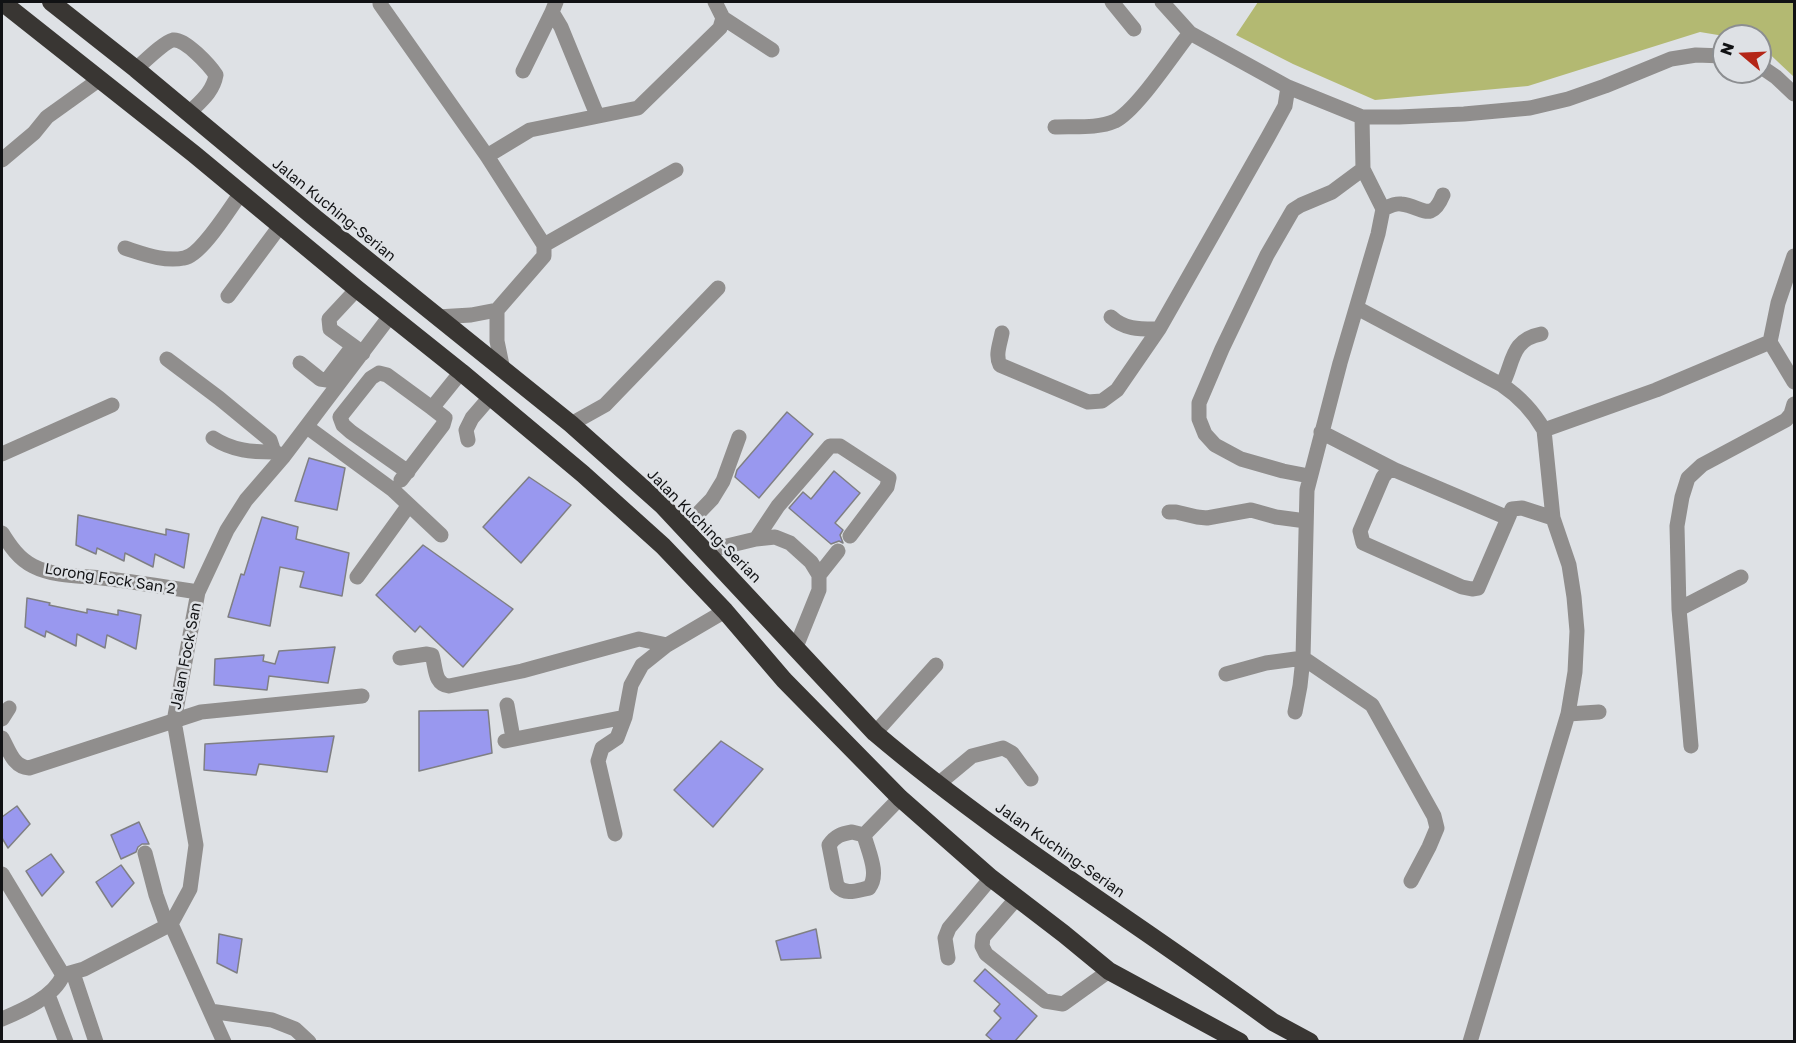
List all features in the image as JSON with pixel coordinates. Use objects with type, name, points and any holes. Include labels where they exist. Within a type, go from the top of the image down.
[{"type":"highway","points":[[2,2],[491,396],[621,507],[663,546],[725,611],[784,680],[900,798],[991,878],[1109,971],[1235,1040]]},
{"type":"highway","name":"Jalan Kuching-Serian","points":[[51,2],[571,424],[663,506],[875,733],[937,784],[1010,838],[1273,1022],[1310,1041]]},
{"type":"street","points":[[380,2],[488,156],[544,245],[544,256],[497,310],[471,315],[437,317]]},
{"type":"street","points":[[716,2],[723,18],[772,50]]},
{"type":"street","points":[[1112,2],[1134,29]]},
{"type":"street","points":[[1162,2],[1190,33],[1288,87],[1362,117],[1464,114],[1530,108],[1586,93],[1671,59],[1696,55],[1712,56]]},
{"type":"street","points":[[554,7],[597,116]]},
{"type":"street","points":[[523,71],[554,7]]},
{"type":"street","points":[[488,156],[530,130],[638,108],[720,28],[723,18]]},
{"type":"street","points":[[1055,127],[1092,126],[1115,120],[1136,103],[1190,33]]},
{"type":"street","points":[[136,69],[170,40],[178,40],[187,46],[210,66],[216,75],[210,92],[189,113]]},
{"type":"street","points":[[1772,74],[1794,94]]},
{"type":"street","points":[[2,159],[34,133],[47,117],[100,79]]},
{"type":"street","points":[[1002,333],[997,354],[1000,365],[1088,402],[1102,401],[1117,390],[1159,329],[1268,137],[1285,106],[1288,87]]},
{"type":"street","points":[[1295,712],[1303,658],[1306,490],[1383,209],[1363,169],[1362,117]]},
{"type":"street","points":[[1309,476],[1241,459],[1215,445],[1205,434],[1198,419],[1199,403],[1213,367],[1267,255],[1293,210],[1332,192],[1363,169]]},
{"type":"street","points":[[544,245],[676,170]]},
{"type":"street","points":[[125,248],[164,259],[186,258],[199,251],[241,193]]},
{"type":"street","points":[[1383,209],[1397,203],[1425,212],[1432,211],[1438,207],[1443,195]]},
{"type":"street","points":[[228,296],[280,226]]},
{"type":"street","points":[[1794,256],[1778,303],[1770,342],[1794,382]]},
{"type":"street","points":[[571,424],[605,405],[718,288]]},
{"type":"street","points":[[300,363],[323,381],[327,380],[358,349],[330,329],[328,323],[329,318],[357,289]]},
{"type":"street","points":[[1357,308],[1502,385],[1527,406],[1544,430],[1553,518],[1569,565],[1574,597],[1577,631],[1575,672],[1568,714],[1470,1041]]},
{"type":"street","points":[[497,310],[497,341],[503,370]]},
{"type":"street","name":"Jalan Fock San","points":[[169,925],[190,889],[196,845],[174,721],[198,592],[227,530],[246,500],[279,454],[307,427],[358,349],[390,316]]},
{"type":"street","points":[[1111,317],[1124,326],[1159,329]]},
{"type":"street","points":[[1502,385],[1509,364],[1518,348],[1527,338],[1541,334]]},
{"type":"street","points":[[1544,430],[1656,390],[1770,342]]},
{"type":"street","points":[[167,359],[270,440],[279,454]]},
{"type":"street","points":[[432,408],[461,372]]},
{"type":"street","points":[[393,490],[408,472],[443,425],[445,418],[387,375],[380,373],[371,378],[340,417],[343,425],[351,432],[408,472]]},
{"type":"street","points":[[468,440],[466,430],[472,418],[491,396]]},
{"type":"street","points":[[1691,746],[1689,657],[1679,609],[1677,526],[1682,497],[1688,478],[1702,465],[1786,420],[1794,404]]},
{"type":"street","points":[[2,454],[112,405]]},
{"type":"street","points":[[307,427],[393,490],[441,536]]},
{"type":"street","points":[[1321,432],[1395,470],[1508,518]]},
{"type":"street","points":[[684,528],[712,499],[723,481],[739,437]]},
{"type":"street","points":[[213,438],[224,445],[247,452],[279,454]]},
{"type":"street","points":[[756,539],[778,506],[830,446],[836,444],[889,478],[887,487],[850,536]]},
{"type":"street","points":[[1395,470],[1388,471],[1383,477],[1360,531],[1363,543],[1462,587],[1478,588],[1512,508],[1522,508],[1553,518]]},
{"type":"street","points":[[357,577],[409,505]]},
{"type":"street","points":[[1169,512],[1207,518],[1251,510],[1276,517],[1306,521]]},
{"type":"street","name":"Lorong Fock San 2","points":[[2,533],[11,548],[35,567],[71,576],[198,592]]},
{"type":"street","points":[[706,551],[756,539],[776,537],[790,543],[810,562],[819,575],[819,590],[796,647]]},
{"type":"street","points":[[819,575],[838,551]]},
{"type":"street","points":[[1679,609],[1741,577]]},
{"type":"street","points":[[615,834],[598,761],[602,748],[617,738],[625,717],[631,685],[642,664],[667,645],[725,611]]},
{"type":"street","points":[[400,658],[427,654],[432,656],[439,681],[449,686],[522,671],[639,639],[667,645]]},
{"type":"street","points":[[1226,674],[1266,663],[1303,658],[1372,705],[1434,816],[1437,828],[1412,881]]},
{"type":"street","points":[[875,733],[936,665]]},
{"type":"street","points":[[2,738],[16,764],[22,768],[29,768],[187,715],[362,696]]},
{"type":"street","points":[[507,705],[509,739],[625,717]]},
{"type":"street","points":[[1568,714],[1599,712]]},
{"type":"street","points":[[937,784],[972,756],[1003,748],[1012,753],[1031,779]]},
{"type":"street","points":[[864,836],[900,798]]},
{"type":"street","points":[[145,853],[156,896],[224,1041]]},
{"type":"street","points":[[2,874],[68,974],[96,1041]]},
{"type":"street","points":[[948,958],[945,938],[949,928],[991,878]]},
{"type":"street","points":[[1016,899],[983,937],[982,946],[986,954],[1045,1001],[1064,1004],[1109,971]]},
{"type":"street","points":[[2,1019],[48,995],[68,974],[84,969],[169,925]]},
{"type":"street","points":[[48,995],[66,1041]]},
{"type":"street","points":[[210,1011],[272,1020],[295,1029],[309,1041]]},
{"type":"green space","points":[[1258,2],[1794,2],[1794,77],[1772,56],[1772,24],[1712,24],[1712,34],[1700,32],[1528,86],[1375,100],[1293,64],[1236,35]]},
{"type":"building","points":[[787,412],[813,434],[759,498],[735,477],[737,470]]},
{"type":"building","points":[[309,458],[345,468],[337,510],[295,501]]},
{"type":"building","points":[[834,471],[860,493],[835,523],[843,530],[840,535],[843,543],[839,541],[831,544],[789,508],[803,492],[811,499]]},
{"type":"building","points":[[529,477],[571,505],[521,563],[483,527]]},
{"type":"building","points":[[78,515],[166,535],[166,529],[189,534],[184,568],[155,554],[153,567],[125,553],[124,561],[97,548],[96,554],[76,545]]},
{"type":"building","points":[[262,517],[298,527],[296,539],[349,553],[342,596],[300,587],[304,572],[280,567],[270,626],[228,617]]},
{"type":"building","points":[[423,545],[513,609],[463,667],[420,626],[415,632],[376,595]]},
{"type":"building","points":[[27,598],[87,613],[87,609],[118,615],[118,610],[141,615],[136,649],[107,635],[105,648],[77,634],[76,646],[46,631],[45,637],[25,627]]},
{"type":"building","points":[[335,647],[328,683],[269,676],[267,690],[214,685],[215,659],[264,655],[263,661],[275,664],[279,651]]},
{"type":"building","points":[[488,710],[492,753],[419,771],[419,711]]},
{"type":"building","points":[[334,736],[327,772],[259,764],[256,775],[204,770],[205,744]]},
{"type":"building","points":[[721,741],[763,769],[713,827],[674,790]]},
{"type":"building","points":[[17,806],[30,824],[8,848],[2,838],[2,817]]},
{"type":"building","points":[[139,822],[149,844],[142,844],[136,852],[121,859],[111,835]]},
{"type":"building","points":[[51,854],[64,872],[42,896],[26,871]]},
{"type":"building","points":[[121,865],[134,883],[112,907],[96,882]]},
{"type":"building","points":[[816,929],[821,958],[781,960],[776,941]]},
{"type":"building","points":[[219,934],[242,939],[237,973],[217,963]]},
{"type":"building","points":[[985,969],[1037,1016],[1015,1041],[993,1041],[986,1035],[1001,1018],[994,1011],[1000,1004],[974,981]]}]
